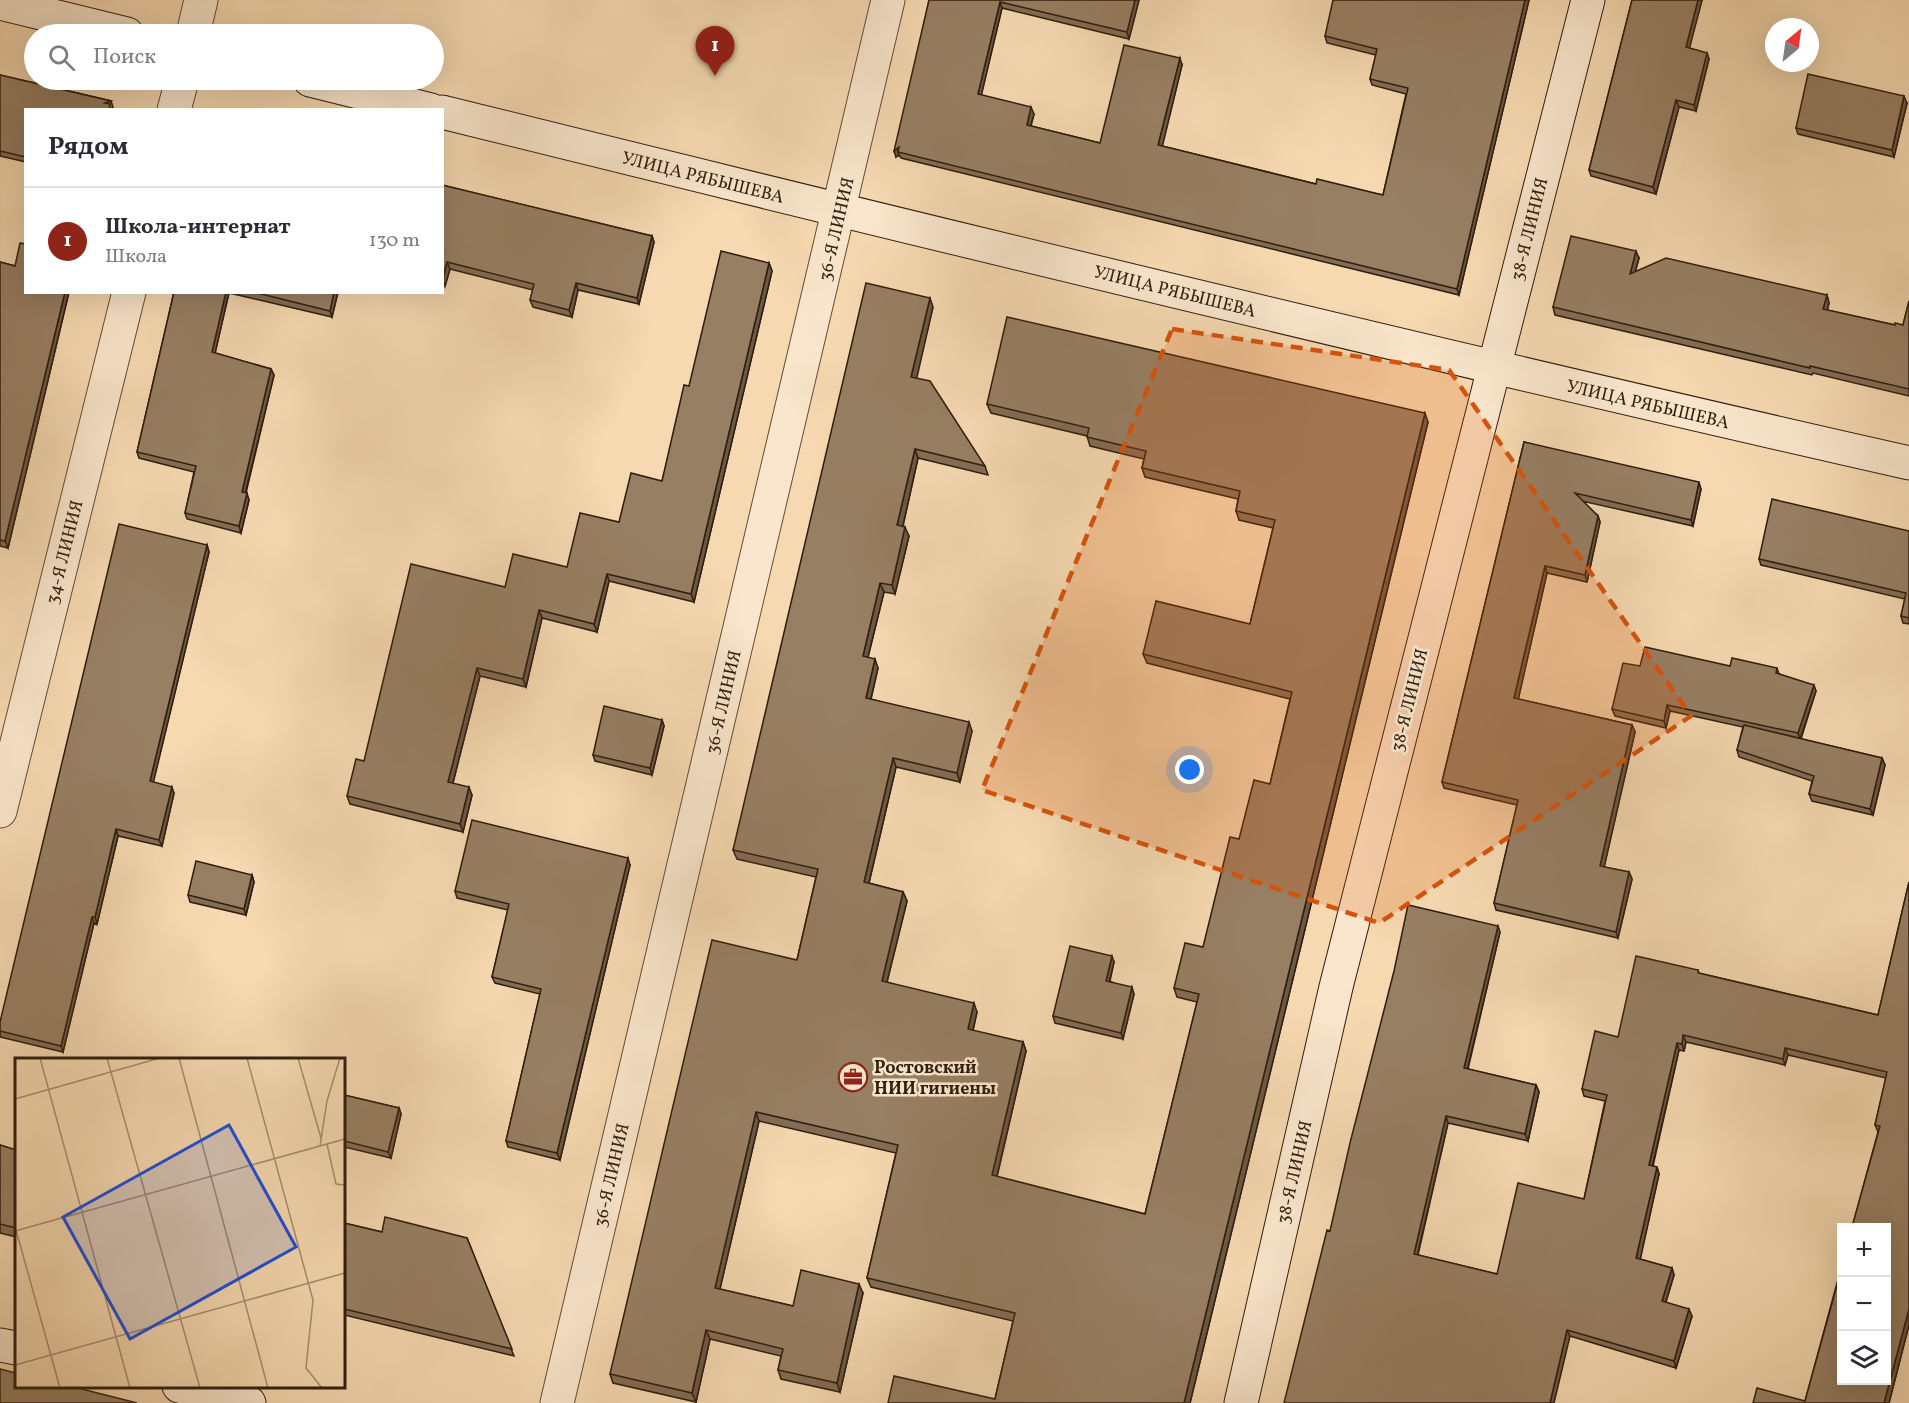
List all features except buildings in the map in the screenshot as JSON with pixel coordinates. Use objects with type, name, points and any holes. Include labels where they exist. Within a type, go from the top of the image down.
[{"type":"street","points":[[195,24],[201,0]]},
{"type":"street","name":"36-Я ЛИНИЯ","points":[[557,1403],[888,0]]},
{"type":"street","name":"38-Я ЛИНИЯ","points":[[1242,1403],[1336,987],[1588,0]]},
{"type":"street","points":[[0,3],[86,24]]},
{"type":"street","points":[[175,108],[179,90]]},
{"type":"street","points":[[350,90],[423,108]]},
{"type":"street","name":"УЛИЦА РЯБЫШЕВА","points":[[444,112],[840,211],[1494,368],[1909,463]]},
{"type":"street","name":"34-Я ЛИНИЯ","points":[[0,811],[129,294]]},
{"type":"street","points":[[0,1345],[15,1348]]},
{"type":"street","points":[[186,1388],[249,1403]]},
{"type":"highlighted area","points":[[1172,329],[1449,370],[1691,716],[1379,923],[982,790]]},
{"type":"place","name":"Школа-интернат","points":[[715,76]]},
{"type":"place","name":"Ростовский НИИ гигиены","points":[[853,1077]]}]
